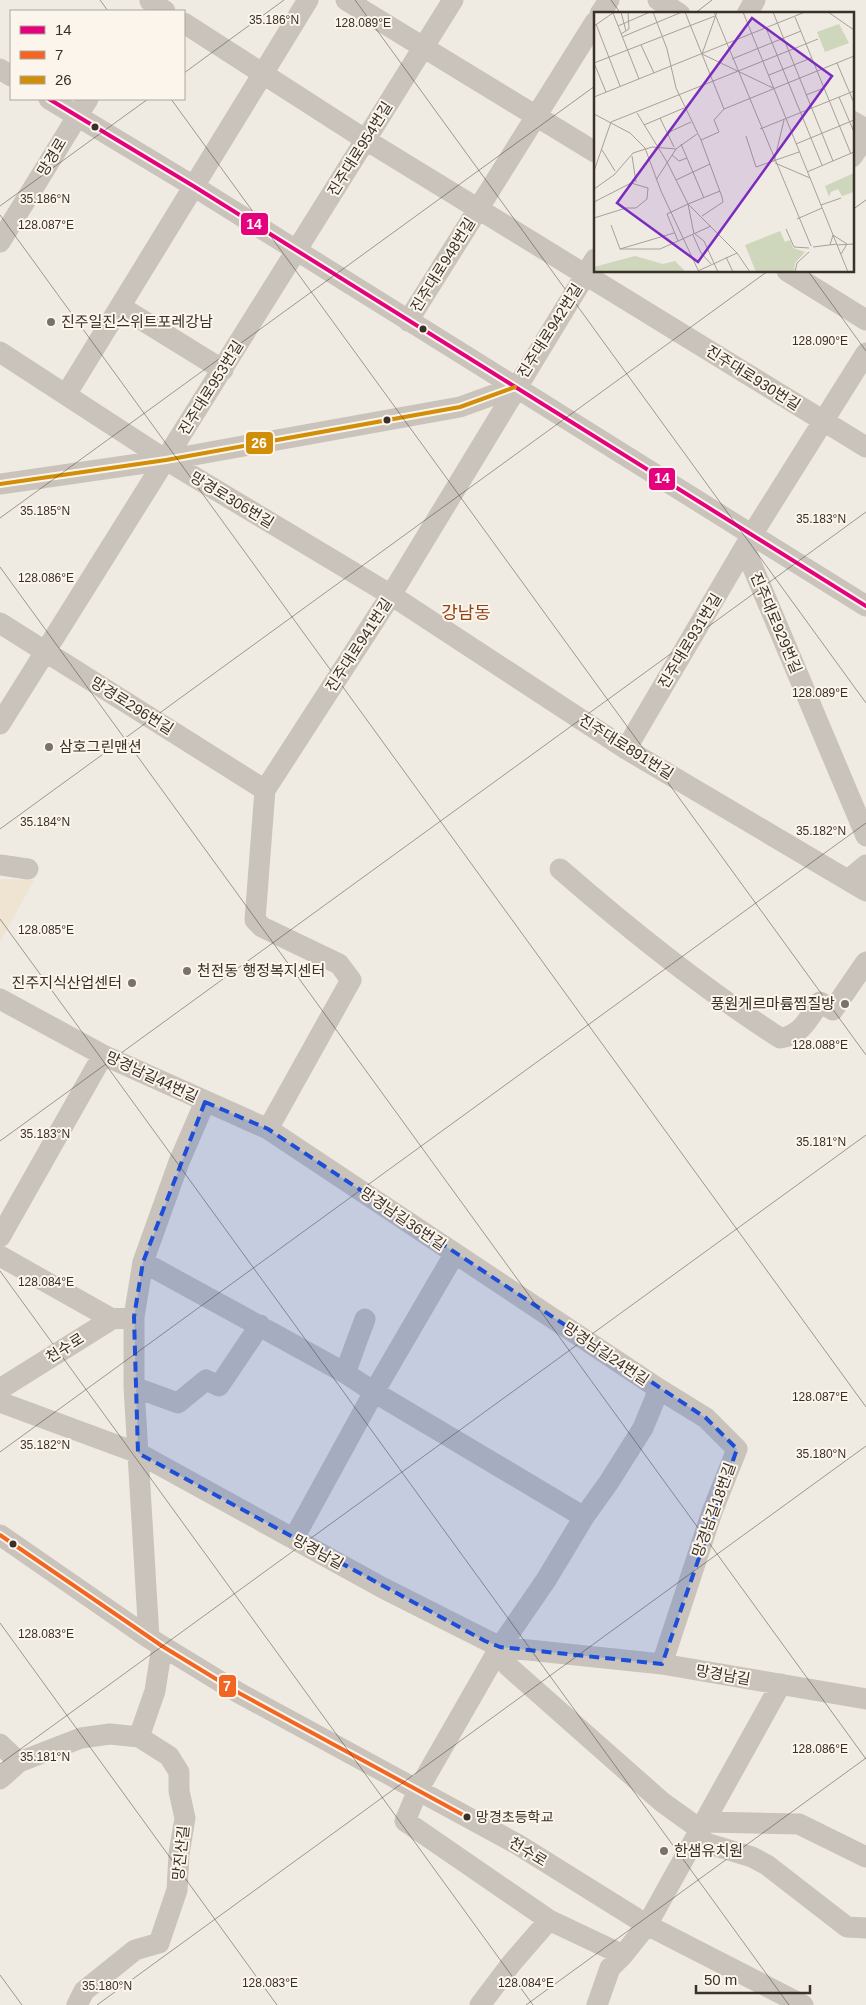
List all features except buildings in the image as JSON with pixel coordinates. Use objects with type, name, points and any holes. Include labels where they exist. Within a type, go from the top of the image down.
[{"type":"street","points":[[67,394],[308,0]]},
{"type":"street","points":[[346,0],[424,46],[589,149]]},
{"type":"street","name":"진주대로954번길","points":[[297,252],[453,0]]},
{"type":"street","points":[[601,12],[609,0]]},
{"type":"street","points":[[658,0],[677,12]]},
{"type":"street","points":[[748,12],[755,0]]},
{"type":"street","name":"진주대로948번길","points":[[185,24],[263,75],[478,209]]},
{"type":"street","name":"진주대로948번길","points":[[408,321],[594,24]]},
{"type":"street","points":[[53,100],[82,107],[195,187],[515,387],[749,541],[866,606]]},
{"type":"street","name":"망경로","points":[[0,242],[82,107]]},
{"type":"street","points":[[854,122],[866,129]]},
{"type":"street","points":[[854,153],[866,136]]},
{"type":"street","points":[[478,209],[590,267]]},
{"type":"street","name":"진주대로953번길","points":[[0,724],[44,651],[297,252]]},
{"type":"street","name":"진주대로942번길","points":[[515,387],[590,267]]},
{"type":"street","name":"진주대로942번길","points":[[597,272],[683,335]]},
{"type":"street","points":[[789,272],[866,320]]},
{"type":"street","points":[[121,307],[223,370]]},
{"type":"street","name":"진주대로930번길","points":[[683,335],[866,447]]},
{"type":"street","name":"망경로306번길","points":[[0,352],[166,460],[391,595]]},
{"type":"street","points":[[749,541],[866,353]]},
{"type":"street","points":[[0,484],[166,460],[460,407],[515,387]]},
{"type":"street","name":"진주대로941번길","points":[[268,1129],[351,980],[339,964],[262,927],[255,920],[265,790],[391,595],[515,387]]},
{"type":"street","name":"진주대로931번길","points":[[626,749],[749,541]]},
{"type":"street","name":"진주대로929번길","points":[[749,541],[866,836]]},
{"type":"street","name":"진주대로891번길","points":[[391,595],[626,749],[866,891]]},
{"type":"street","name":"망경로296번길","points":[[0,623],[265,790]]},
{"type":"street","points":[[0,865],[28,869]]},
{"type":"street","points":[[848,880],[866,865]]},
{"type":"street","points":[[560,869],[607,910],[682,967],[712,994],[780,1038],[791,1037],[803,1027],[820,1002],[833,1010],[866,962]]},
{"type":"street","name":"망경남길44번길","points":[[0,999],[103,1055],[205,1102],[179,1162],[143,1262],[134,1317],[134,1387],[138,1453]]},
{"type":"street","points":[[0,1237],[103,1055]]},
{"type":"street","name":"망경남길36번길","points":[[205,1102],[268,1129],[455,1253],[374,1392],[294,1538]]},
{"type":"street","name":"망경남길24번길","points":[[455,1253],[659,1390],[642,1428],[609,1482],[584,1517],[546,1580],[500,1647]]},
{"type":"street","points":[[0,1256],[112,1318]]},
{"type":"street","points":[[143,1262],[345,1373],[584,1517]]},
{"type":"street","name":"천수로","points":[[0,1389],[112,1318],[134,1317]]},
{"type":"street","points":[[345,1373],[365,1319]]},
{"type":"street","points":[[134,1387],[178,1403],[206,1380],[219,1386],[260,1325]]},
{"type":"street","name":"망경남길18번길","points":[[659,1390],[706,1418],[737,1449],[712,1512],[662,1664]]},
{"type":"street","name":"망경남길","points":[[0,1402],[138,1453],[392,1592],[500,1647],[662,1664],[866,1700]]},
{"type":"street","points":[[0,1779],[19,1762],[81,1738],[110,1734],[139,1737],[155,1691],[156,1642],[142,1525],[138,1453]]},
{"type":"street","name":"천수로","points":[[0,1535],[156,1642],[239,1693],[517,1844],[647,1925],[803,2005]]},
{"type":"street","points":[[500,1647],[418,1790],[405,1821],[549,1920],[623,1955]]},
{"type":"street","points":[[500,1647],[508,1666],[662,1802],[701,1830],[768,1865],[857,1927]]},
{"type":"street","points":[[597,2005],[610,1968],[647,1925],[781,1684]]},
{"type":"street","name":"망진산길","points":[[77,2005],[84,1991],[135,1950],[159,1943],[178,1890],[179,1854],[185,1818],[179,1791],[179,1772],[169,1756],[139,1737]]},
{"type":"street","points":[[0,1744],[19,1762]]},
{"type":"street","points":[[701,1830],[799,1824],[866,1857]]},
{"type":"street","points":[[480,2005],[511,1964],[549,1920]]},
{"type":"highlighted area","points":[[205,1102],[268,1129],[706,1418],[737,1449],[662,1664],[500,1647],[485,1641],[138,1453],[134,1317],[143,1262]]},
{"type":"shaded area","points":[[0,879],[34,880],[0,942]]},
{"type":"transit line","name":"14","points":[[51,100],[195,187],[866,606]]},
{"type":"transit line","name":"26","points":[[0,484],[166,460],[460,407],[515,387]]},
{"type":"transit line","name":"7","points":[[0,1535],[162,1646],[239,1693],[467,1817]]},
{"type":"place","name":"진주일진스위트포레강남","points":[[51,322]]},
{"type":"place","name":"삼호그린맨션","points":[[49,747]]},
{"type":"place","name":"천전동 행정복지센터","points":[[187,971]]},
{"type":"place","name":"진주지식산업센터","points":[[132,983]]},
{"type":"place","name":"풍원게르마륨찜질방","points":[[845,1004]]},
{"type":"place","name":"망경초등학교","points":[[467,1817]]},
{"type":"place","name":"한샘유치원","points":[[664,1851]]},
{"type":"district","name":"강남동","points":[[466,613]]}]
